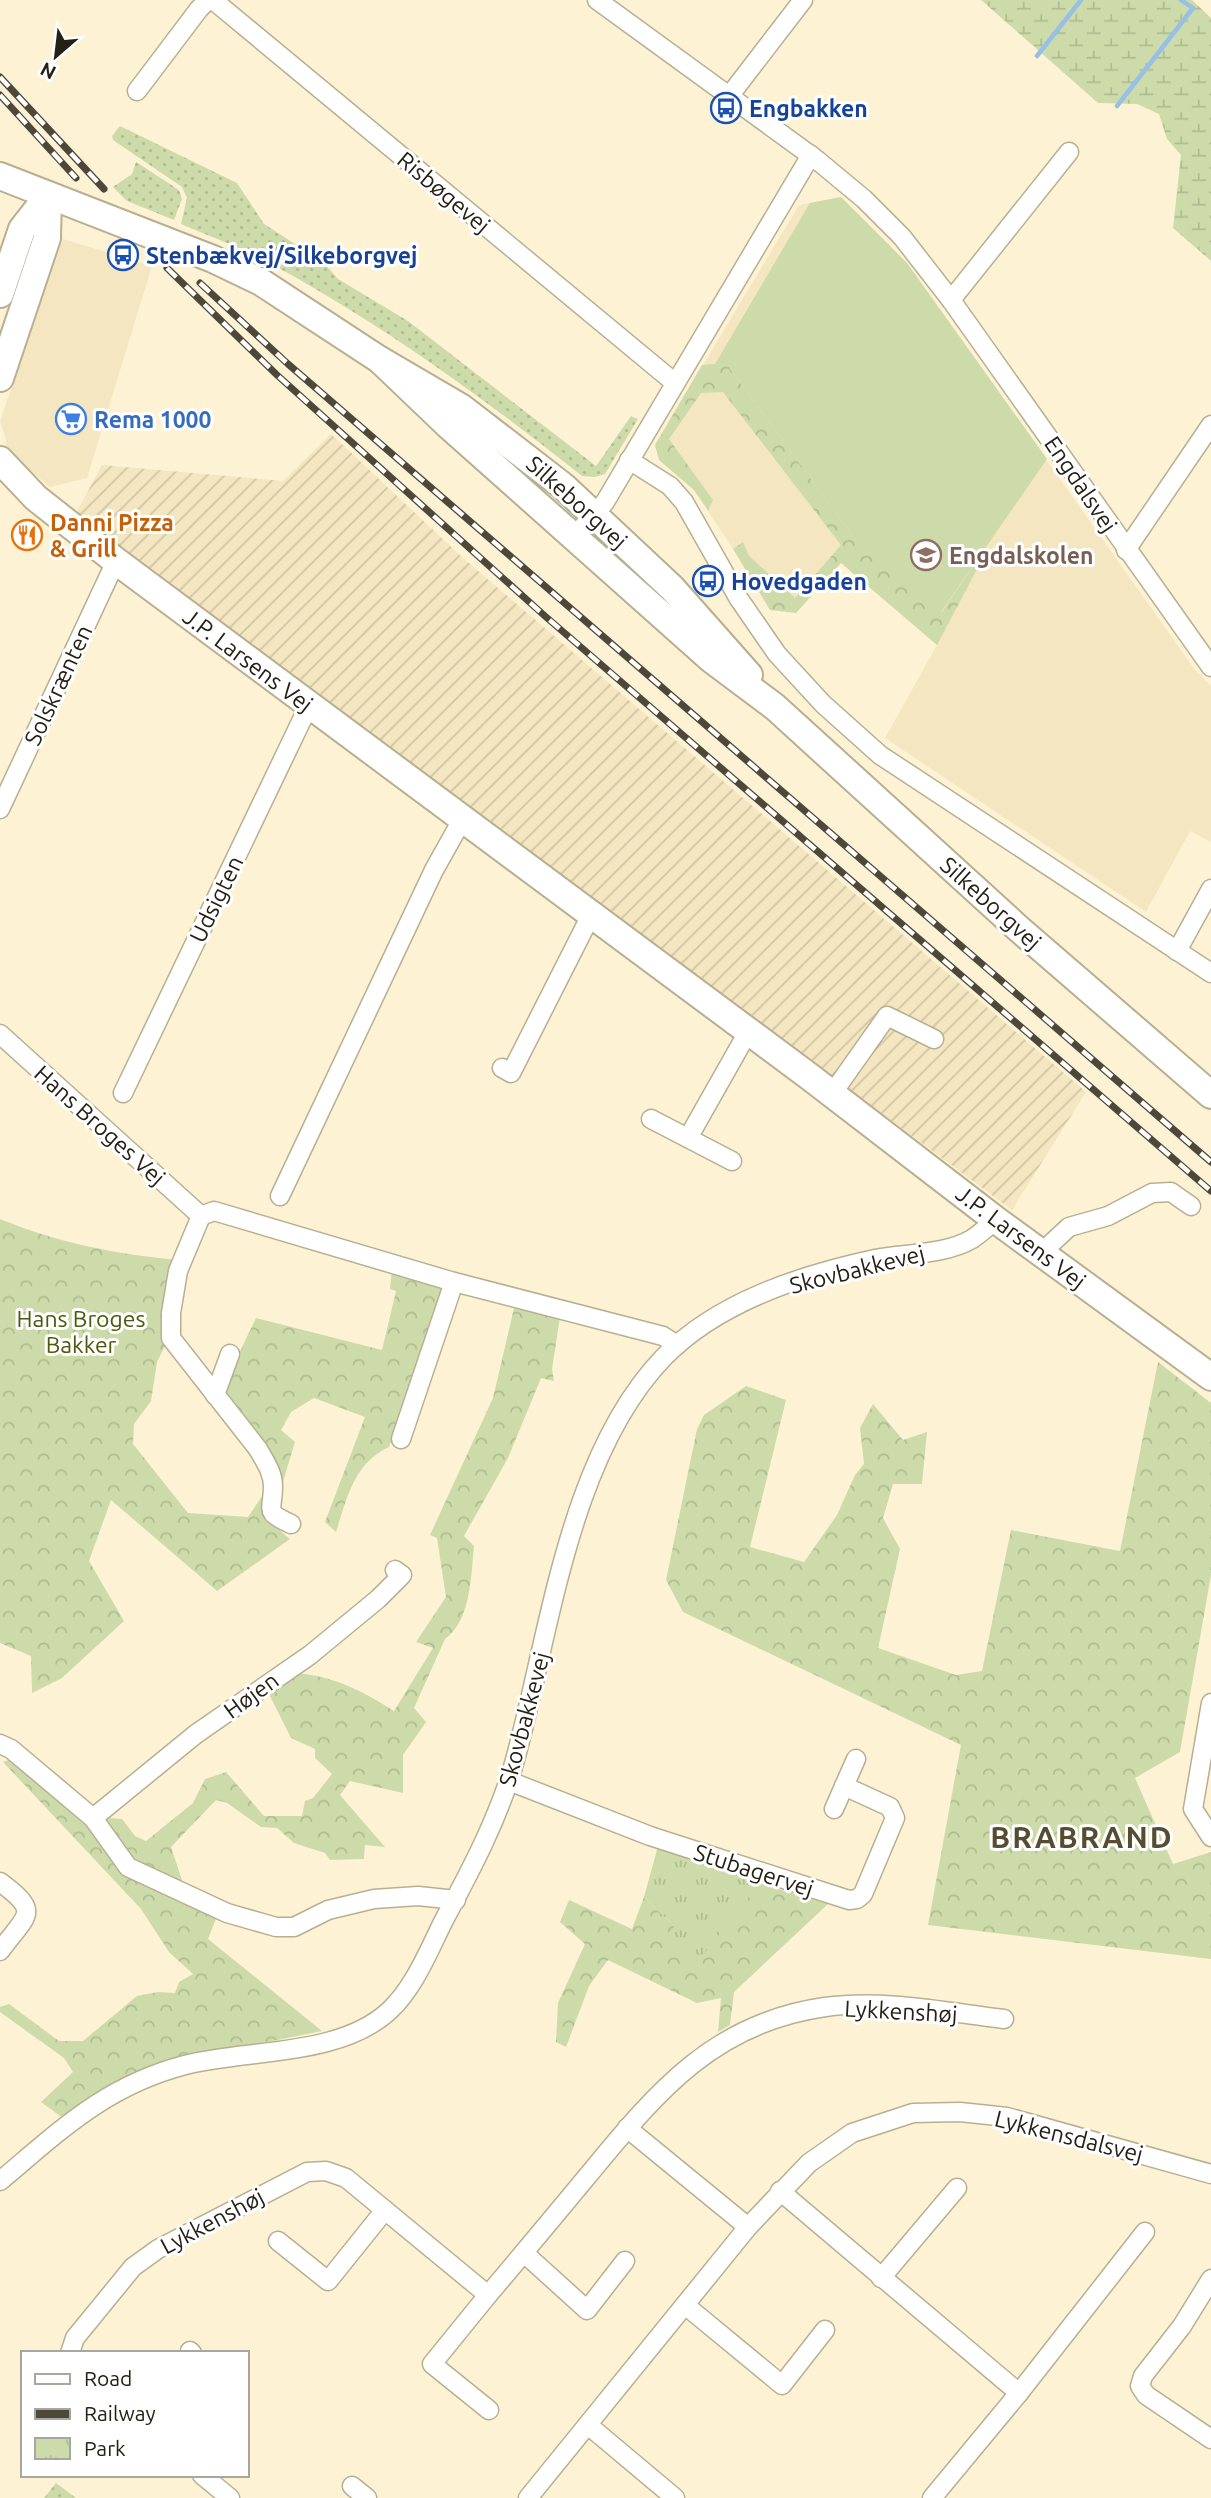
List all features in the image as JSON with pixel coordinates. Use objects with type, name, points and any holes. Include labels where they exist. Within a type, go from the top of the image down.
[{"type":"main road","name":"Silkeborgvej","points":[[0,176],[214,259],[261,282],[380,360],[462,408],[522,452],[680,597],[775,706]]},
{"type":"main road","points":[[0,294],[22,229],[48,196]]},
{"type":"main road","points":[[0,378],[47,238],[48,196]]},
{"type":"main road","name":"Silkeborgvej","points":[[380,360],[712,659],[775,706],[1019,929],[1211,1095]]},
{"type":"main road","name":"J.P. Larsens Vej","points":[[0,460],[36,498],[116,561],[832,1094],[996,1220],[1211,1377]]},
{"type":"main road","name":"J.P. Larsens Vej","points":[[0,478],[36,498]]},
{"type":"street","points":[[136,91],[211,0]]},
{"type":"street","name":"Risbøgevej","points":[[211,0],[675,383]]},
{"type":"street","points":[[730,95],[803,0]]},
{"type":"street","name":"Engdalsvej","points":[[608,3],[811,155],[864,199],[902,237],[951,300],[1211,667]]},
{"type":"street","points":[[951,300],[1069,152]]},
{"type":"street","points":[[575,537],[593,515],[629,460],[811,155]]},
{"type":"street","points":[[1126,550],[1211,425]]},
{"type":"street","points":[[629,460],[670,486],[684,502],[739,599],[778,654],[799,681],[842,721],[899,768],[1211,973]]},
{"type":"street","name":"Solskrænten","points":[[0,809],[116,561]]},
{"type":"street","name":"Udsigten","points":[[123,1093],[309,705]]},
{"type":"street","points":[[280,1196],[434,870],[462,820]]},
{"type":"street","points":[[1177,951],[1211,889]]},
{"type":"street","points":[[502,1068],[511,1073],[591,915]]},
{"type":"street","points":[[832,1094],[887,1016],[934,1039]]},
{"type":"street","points":[[688,1138],[748,1032]]},
{"type":"street","name":"Hans Broges Vej","points":[[0,1034],[201,1216]]},
{"type":"street","points":[[651,1119],[732,1161]]},
{"type":"street","points":[[1041,1253],[1069,1227],[1108,1216],[1152,1192],[1171,1192],[1191,1206]]},
{"type":"street","points":[[291,1524],[273,1516],[269,1507],[273,1485],[269,1468],[171,1338],[171,1313],[178,1273],[201,1216],[214,1211],[454,1282],[663,1336],[677,1345]]},
{"type":"street","name":"Skovbakkevej","points":[[0,2181],[90,2105],[120,2089],[186,2065],[325,2042],[365,2027],[390,2010],[412,1979],[456,1900],[509,1781],[590,1473],[619,1414],[637,1387],[677,1345],[733,1308],[762,1294],[876,1259],[955,1245],[971,1239],[996,1220]]},
{"type":"street","points":[[401,1439],[454,1282]]},
{"type":"street","points":[[215,1395],[230,1354]]},
{"type":"street","name":"Højen","points":[[93,1818],[196,1734],[310,1655],[378,1599],[402,1575],[395,1570]]},
{"type":"street","points":[[1211,1703],[1193,1809],[1211,1837]]},
{"type":"street","points":[[0,1744],[11,1749],[93,1818],[128,1867],[227,1913],[276,1927],[294,1927],[328,1910],[374,1899],[418,1896],[456,1900]]},
{"type":"street","points":[[834,1809],[856,1759]]},
{"type":"street","name":"Stubagervej","points":[[509,1781],[650,1836],[849,1900],[857,1899],[863,1894],[895,1818],[890,1807],[844,1786]]},
{"type":"street","points":[[0,1882],[24,1899],[27,1907],[25,1916],[0,1951]]},
{"type":"street","name":"Lykkenshøj","points":[[489,2410],[432,2364],[651,2099],[700,2057],[753,2027],[824,2007],[858,2005],[1004,2019]]},
{"type":"street","name":"Lykkensdalsvej","points":[[528,2498],[748,2227],[809,2163],[852,2133],[913,2113],[960,2112],[1007,2117],[1211,2174]]},
{"type":"street","points":[[627,2128],[748,2227]]},
{"type":"street","name":"Lykkenshøj","points":[[71,2351],[75,2338],[133,2267],[158,2249],[306,2172],[326,2171],[346,2178],[488,2295]]},
{"type":"street","points":[[881,2278],[957,2188]]},
{"type":"street","points":[[780,2191],[1020,2393]]},
{"type":"street","points":[[278,2241],[328,2281],[385,2210]]},
{"type":"street","points":[[932,2498],[1020,2393],[1145,2232]]},
{"type":"street","points":[[524,2253],[587,2310],[625,2261]]},
{"type":"street","points":[[1211,2279],[1182,2326],[1143,2376],[1140,2386],[1146,2395],[1211,2439]]},
{"type":"street","points":[[685,2305],[782,2385],[825,2330]]},
{"type":"street","points":[[588,2425],[675,2498]]},
{"type":"street","points":[[204,2477],[230,2498]]},
{"type":"street","points":[[352,2486],[367,2498]]},
{"type":"shaded area","name":"Engdalskolen","points":[[841,197],[907,263],[1195,670],[1211,686],[1211,842],[1190,831],[1146,912],[885,738],[937,645],[841,563],[796,613],[741,561],[694,490],[659,460],[655,445],[799,205]]},
{"type":"shaded area","points":[[63,239],[152,266],[87,478],[50,487],[6,450],[0,421]]},
{"type":"shaded area","points":[[331,434],[463,558],[1086,1092],[1012,1210],[75,515],[102,465],[283,481]]},
{"type":"green space","points":[[981,0],[1192,0],[1211,18],[1211,261],[1173,228],[1181,155],[1167,139],[1159,114],[1137,104],[1098,103]]},
{"type":"green space","points":[[120,126],[237,183],[264,224],[323,262],[338,279],[408,321],[596,466],[631,416],[638,419],[605,474],[595,477],[582,476],[428,361],[348,308],[254,255],[181,224],[187,198],[182,187],[113,140],[112,136]]},
{"type":"green space","points":[[136,162],[179,190],[182,199],[174,220],[127,201],[113,187],[132,174]]},
{"type":"green space","points":[[841,197],[907,263],[1047,459],[941,612],[935,613],[861,547],[728,366],[715,364],[810,203]]},
{"type":"green space","points":[[702,365],[728,366],[861,547],[942,612],[984,550],[986,552],[937,645],[841,563],[796,613],[770,610],[733,549],[743,542],[749,556],[795,598],[841,545],[723,392],[701,393],[669,439],[713,500],[708,510],[694,490],[659,460],[655,445]]},
{"type":"green space","name":"Hans Broges Bakker","points":[[0,1219],[44,1235],[87,1246],[178,1260],[168,1340],[157,1362],[151,1401],[134,1424],[133,1444],[188,1513],[248,1517],[265,1492],[266,1519],[290,1539],[217,1591],[111,1500],[89,1561],[124,1621],[62,1678],[32,1693],[31,1656],[0,1643]]},
{"type":"green space","points":[[392,1270],[439,1285],[443,1296],[389,1447],[377,1454],[360,1472],[348,1494],[336,1532],[325,1522],[365,1417],[314,1398],[291,1412],[281,1430],[295,1442],[282,1485],[219,1395],[256,1318],[382,1350],[396,1291],[390,1289]]},
{"type":"green space","points":[[514,1308],[560,1317],[552,1369],[554,1381],[541,1378],[508,1458],[464,1536],[474,1546],[468,1597],[460,1621],[445,1639],[414,1708],[426,1722],[403,1755],[403,1793],[350,1781],[340,1795],[385,1847],[365,1845],[364,1859],[330,1860],[325,1853],[294,1843],[277,1828],[261,1827],[227,1803],[216,1800],[171,1847],[184,1886],[137,1868],[106,1822],[110,1818],[122,1819],[135,1836],[146,1841],[193,1803],[205,1779],[226,1772],[264,1816],[302,1816],[305,1801],[313,1798],[332,1774],[315,1758],[315,1749],[291,1738],[270,1696],[294,1673],[308,1674],[347,1685],[394,1711],[433,1648],[416,1642],[446,1597],[437,1538],[430,1535],[493,1398]]},
{"type":"green space","points":[[1158,1362],[1211,1403],[1211,1575],[1180,1752],[1135,1778],[1173,1864],[1211,1852],[1211,1959],[928,1925],[961,1745],[683,1612],[666,1580],[697,1429],[704,1415],[746,1386],[786,1400],[750,1547],[804,1562],[837,1515],[855,1475],[864,1464],[860,1428],[873,1404],[903,1440],[927,1432],[922,1484],[893,1484],[883,1518],[900,1549],[878,1648],[956,1675],[982,1671],[1011,1530],[1120,1551]]},
{"type":"green space","points":[[14,1758],[75,1810],[129,1872],[218,1914],[208,1939],[322,2031],[159,2064],[109,2087],[63,2118],[41,2102],[73,2072],[64,2058],[0,2012],[0,2007],[9,2004],[59,2041],[83,2041],[137,1996],[158,1992],[175,1993],[179,1982],[193,1974],[169,1952],[141,1909],[3,1762]]},
{"type":"green space","points":[[658,1846],[762,1880],[700,1959],[669,1946],[674,1926],[644,1897]]},
{"type":"green space","points":[[759,1883],[828,1904],[734,1992],[730,2025],[718,2032],[721,1998],[697,2003],[608,1960],[589,1986],[566,2047],[556,2042],[558,2003],[585,1944],[560,1922],[569,1900],[632,1929],[644,1897],[674,1926],[699,1959]]},
{"type":"green space","points":[[56,2483],[76,2498],[44,2498]]},
{"type":"waterway","points":[[1037,56],[1081,0]]},
{"type":"waterway","points":[[1117,106],[1193,8],[1181,0]]},
{"type":"railway","points":[[0,77],[104,189]]},
{"type":"railway","points":[[0,95],[76,178]]},
{"type":"railway","points":[[167,268],[277,375],[546,617],[1211,1191]]},
{"type":"railway","points":[[200,283],[288,364],[1211,1162]]},
{"type":"place","name":"Engbakken","points":[[726,108]]},
{"type":"place","name":"Stenbækvej/Silkeborgvej","points":[[123,255]]},
{"type":"place","name":"Rema 1000","points":[[71,419]]},
{"type":"place","name":"Danni Pizza & Grill","points":[[27,535]]},
{"type":"place","name":"Engdalskolen","points":[[926,555]]},
{"type":"place","name":"Hovedgaden","points":[[708,581]]},
{"type":"district","name":"BRABRAND","points":[[1082,1837]]}]
